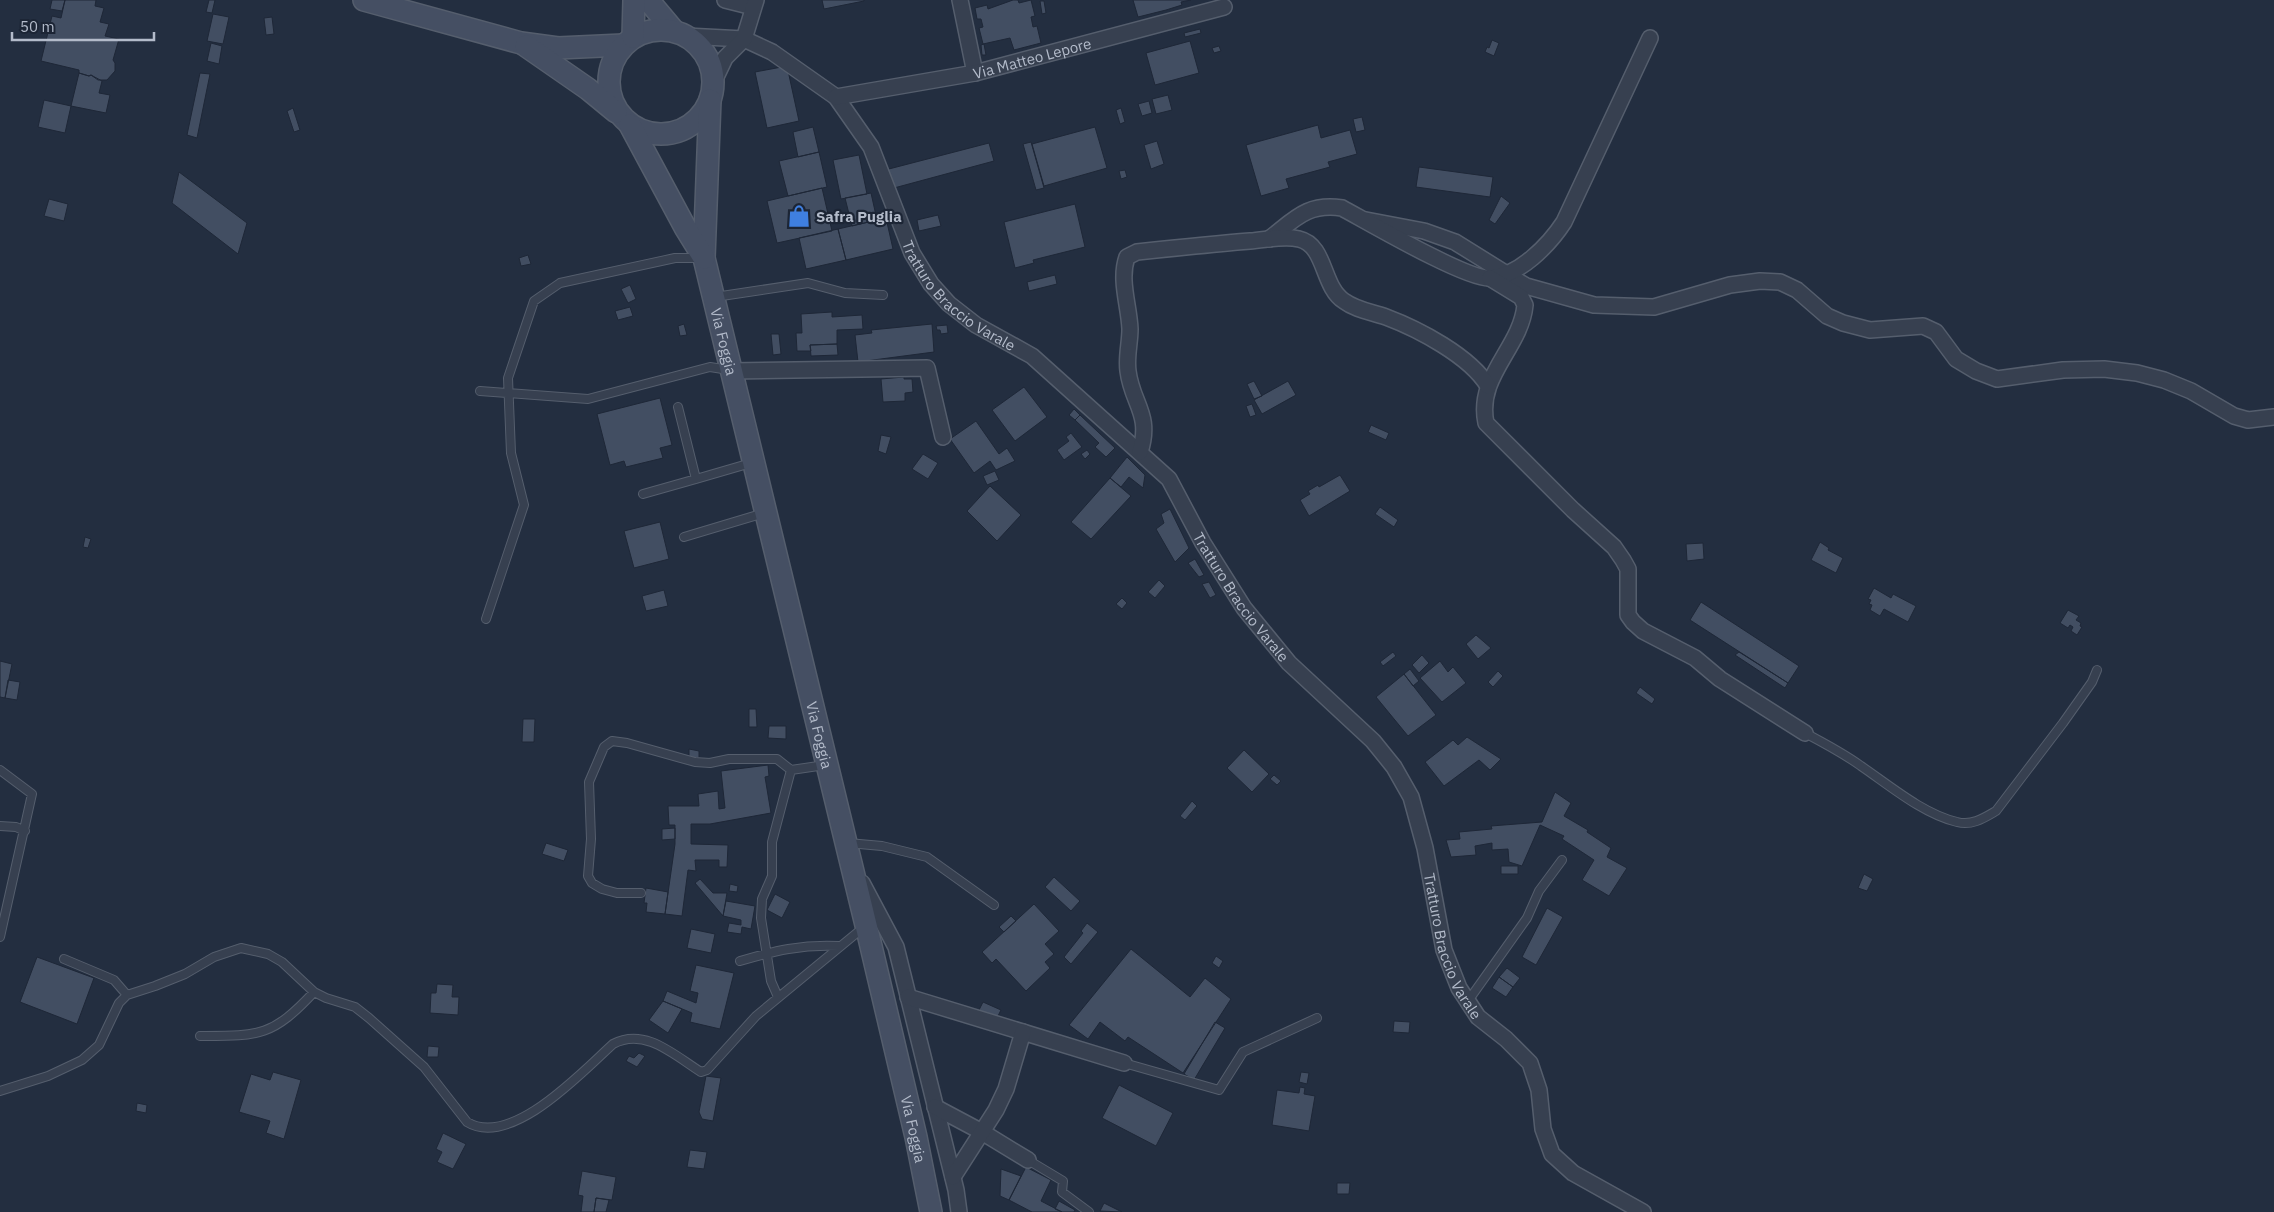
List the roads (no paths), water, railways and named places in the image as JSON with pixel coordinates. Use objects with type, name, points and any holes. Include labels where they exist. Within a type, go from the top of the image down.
[{"type":"main road","points":[[364,0],[522,43],[558,48],[628,41],[653,30],[680,33]]},
{"type":"main road","name":"Via Foggia","points":[[634,0],[628,41],[611,66],[608,89],[613,104],[625,121],[704,258]]},
{"type":"main road","name":"Via Foggia","points":[[648,0],[680,33],[697,44],[706,55],[712,68],[704,258],[866,925],[916,1137],[931,1212]]},
{"type":"main road","points":[[522,43],[588,88],[625,121],[644,132],[660,135],[676,132],[691,126],[702,114],[712,91]]},
{"type":"street","points":[[712,91],[725,58],[744,39],[754,3],[725,0]]},
{"type":"street","points":[[960,0],[975,73]]},
{"type":"street","name":"Via Matteo Lepore","points":[[836,97],[975,73],[1224,6]]},
{"type":"street","name":"Tratturo Braccio Varale","points":[[680,33],[744,39],[772,52],[836,97],[871,147],[912,253],[931,284],[949,304],[976,325],[1032,356],[1169,479],[1203,543],[1244,608],[1289,663],[1372,741],[1394,767],[1410,797],[1425,848],[1444,950],[1459,988],[1478,1017],[1506,1039],[1530,1063],[1539,1090],[1543,1129],[1552,1154],[1573,1173],[1643,1212]]},
{"type":"street","points":[[1490,278],[1505,274],[1526,263],[1553,238],[1564,222],[1650,38]]},
{"type":"street","points":[[1270,239],[1306,211],[1325,206],[1342,208],[1453,266],[1477,276],[1490,278],[1521,297],[1525,305],[1521,321],[1488,386],[1483,410],[1486,423],[1573,510],[1614,547],[1624,560],[1628,569],[1628,615],[1633,622],[1643,631],[1695,658],[1720,679],[1805,732]]},
{"type":"street","points":[[1366,220],[1424,231],[1455,242],[1526,286],[1594,304],[1654,307],[1730,285],[1780,282],[1797,290],[1827,316],[1843,323],[1870,330],[1923,326],[1936,332],[1956,360],[1976,371],[1997,379],[2063,370],[2104,369],[2138,373],[2164,380],[2191,391],[2234,416],[2248,420],[2274,417]]},
{"type":"street","points":[[1140,452],[1144,437],[1144,421],[1128,371],[1130,317],[1124,268],[1127,257],[1137,252],[1270,239],[1293,238],[1311,244],[1333,292],[1342,301],[1355,308],[1402,324],[1424,335],[1464,361],[1482,376],[1488,386]]},
{"type":"street","points":[[731,370],[927,368],[943,437]]},
{"type":"street","points":[[848,852],[896,947],[953,1177],[959,1212]]},
{"type":"street","points":[[908,997],[1124,1063]]},
{"type":"street","points":[[953,1177],[982,1132],[1006,1089],[1023,1032]]},
{"type":"street","points":[[935,1107],[982,1132],[1028,1160]]},
{"type":"lane","points":[[486,619],[524,505],[511,453],[508,378],[534,301],[560,283],[675,258],[704,258]]},
{"type":"lane","points":[[713,297],[808,283],[845,293],[883,295]]},
{"type":"lane","points":[[480,391],[588,399],[710,367],[731,370]]},
{"type":"lane","points":[[678,407],[696,479]]},
{"type":"lane","points":[[643,494],[753,463]]},
{"type":"lane","points":[[684,536],[766,512]]},
{"type":"lane","points":[[1805,732],[1837,749],[1891,788],[1920,805],[1957,822],[1970,823],[1983,819],[1996,810],[2063,723],[2092,682],[2097,670]]},
{"type":"lane","points":[[642,893],[616,893],[602,889],[592,883],[588,876],[590,839],[589,782],[604,747],[612,742],[626,742],[695,762],[710,763],[729,759],[777,759],[791,770],[827,764]]},
{"type":"lane","points":[[0,770],[32,794],[0,937]]},
{"type":"lane","points":[[778,997],[772,981],[761,918],[762,899],[772,876],[772,842],[791,770]]},
{"type":"lane","points":[[0,826],[16,827],[25,831]]},
{"type":"lane","points":[[848,852],[882,846],[927,857],[994,905]]},
{"type":"lane","points":[[1468,1002],[1527,918],[1540,891],[1562,860]]},
{"type":"lane","points":[[0,1091],[48,1076],[82,1060],[99,1045],[119,1002],[127,995],[155,986],[184,974],[214,957],[241,948],[268,954],[282,962],[314,992],[326,998],[355,1007],[424,1067],[467,1122],[475,1127],[495,1128],[542,1107],[613,1044],[622,1039],[651,1040],[701,1072],[706,1070],[756,1016],[838,946],[866,925]]},
{"type":"lane","points":[[740,961],[782,948],[818,945],[838,946]]},
{"type":"lane","points":[[64,959],[114,980],[127,995]]},
{"type":"lane","points":[[200,1036],[248,1036],[276,1027],[314,992]]},
{"type":"lane","points":[[1124,1063],[1219,1090],[1243,1052],[1317,1018]]},
{"type":"lane","points":[[1028,1160],[1063,1181],[1062,1192],[1089,1212]]},
{"type":"place","name":"Safra Puglia","points":[[799,216]]}]
